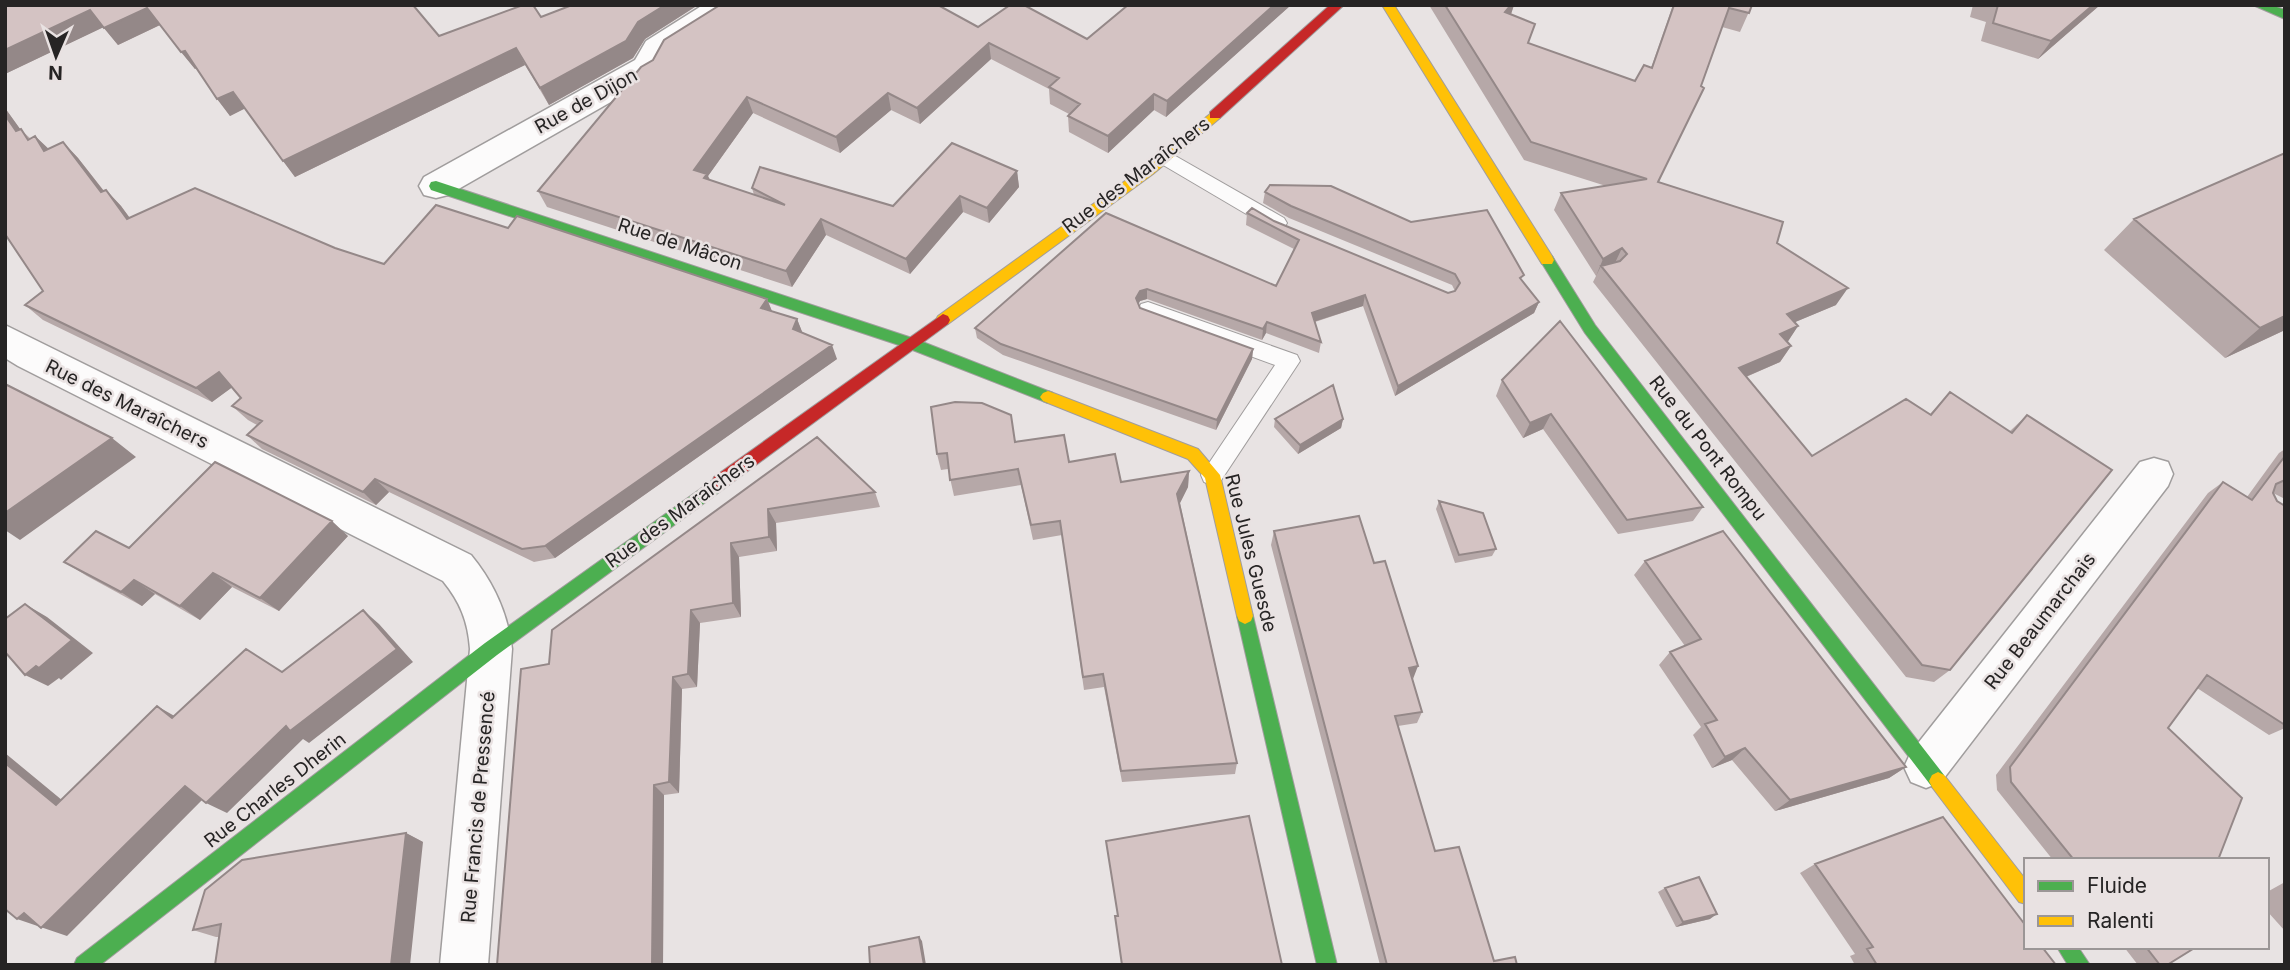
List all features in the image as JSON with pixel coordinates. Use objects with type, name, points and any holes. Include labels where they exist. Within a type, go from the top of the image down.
[{"type":"street","name":"Rue de Dijon","points":[[436,186],[647,67],[657,48],[725,5]]},
{"type":"street","name":"Rue des Maraîchers","points":[[491,649],[1165,157],[1338,5]]},
{"type":"street","name":"Rue du Pont Rompu","points":[[1388,5],[1590,329],[2024,892]]},
{"type":"street","points":[[2259,5],[2285,15]]},
{"type":"street","name":"Rue de Mâcon","points":[[436,186],[910,343]]},
{"type":"street","name":"Rue des Maraîchers","points":[[5,339],[44,363],[457,568],[481,601],[489,623],[491,649]]},
{"type":"street","name":"Rue Jules Guesde","points":[[910,343],[1193,454],[1212,475],[1327,965]]},
{"type":"street","name":"Rue Beaumarchais","points":[[1926,767],[2154,474]]},
{"type":"street","name":"Rue Charles Dherin","points":[[84,965],[491,649]]},
{"type":"street","name":"Rue Francis de Pressencé","points":[[464,965],[491,649]]},
{"type":"street","points":[[2068,949],[2080,965]]},
{"type":"lane","points":[[1165,157],[1293,231]]},
{"type":"lane","points":[[1148,310],[1289,362],[1212,475]]},
{"type":"building","points":[[5,5],[413,5],[439,36],[523,5],[533,5],[541,17],[572,5],[665,5],[638,22],[626,41],[540,88],[516,48],[283,161],[233,92],[217,99],[185,51],[181,52],[147,8],[104,28],[90,10],[5,50]]},
{"type":"building","points":[[720,5],[938,5],[978,27],[1010,5],[1024,5],[1087,39],[1128,5],[1274,5],[1167,101],[1154,94],[1108,136],[1068,116],[1080,104],[1049,87],[1059,78],[989,43],[917,108],[888,93],[836,137],[747,97],[694,170],[707,174],[704,178],[785,205],[752,188],[760,167],[893,206],[952,143],[1017,171],[987,208],[960,196],[906,259],[821,219],[786,271],[538,191],[641,67],[653,60],[664,40]]},
{"type":"building","points":[[1445,5],[1511,5],[1505,12],[1535,24],[1528,43],[1635,81],[1644,65],[1652,68],[1674,5],[1752,5],[1749,13],[1729,8],[1701,86],[1704,88],[1658,182],[1783,222],[1777,243],[1848,288],[1787,314],[1798,326],[1780,334],[1791,346],[1739,368],[1812,456],[1906,399],[1931,415],[1950,392],[2012,433],[2027,415],[2112,470],[1950,670],[1922,665],[1601,266],[1620,261],[1627,254],[1622,248],[1603,259],[1561,193],[1647,179],[1531,142]]},
{"type":"building","points":[[1998,5],[2093,5],[2051,41],[1993,23]]},
{"type":"building","points":[[5,115],[16,131],[21,129],[28,140],[35,136],[44,151],[63,142],[101,192],[106,190],[127,219],[195,188],[335,248],[384,264],[436,205],[508,228],[517,216],[767,299],[761,308],[797,319],[793,329],[832,345],[545,546],[522,549],[375,479],[363,492],[247,435],[262,421],[232,406],[241,398],[219,372],[196,388],[25,305],[43,291],[5,234]]},
{"type":"building","points":[[2285,153],[2285,316],[2260,328],[2134,219]]},
{"type":"building","points":[[1270,185],[1331,186],[1411,222],[1487,210],[1524,275],[1520,278],[1539,302],[1398,386],[1365,295],[1312,313],[1321,342],[1267,322],[1263,329],[1147,289],[1140,291],[1136,298],[1140,308],[1253,349],[1217,420],[1001,344],[975,328],[1106,213],[1276,286],[1299,240],[1247,213],[1252,208],[1274,221],[1448,293],[1455,291],[1460,283],[1455,274],[1291,206],[1265,192]]},
{"type":"building","points":[[1560,321],[1703,507],[1627,520],[1551,414],[1530,423],[1502,380]]},
{"type":"building","points":[[5,384],[112,438],[5,513]]},
{"type":"building","points":[[1333,385],[1343,419],[1300,445],[1275,419]]},
{"type":"building","points":[[955,402],[982,403],[1011,415],[1015,442],[1064,435],[1069,462],[1115,454],[1121,482],[1189,471],[1177,494],[1237,763],[1121,771],[1103,674],[1083,677],[1060,521],[1031,525],[1018,469],[950,480],[947,453],[937,454],[931,407]]},
{"type":"building","points":[[817,437],[875,492],[768,509],[769,537],[731,543],[733,603],[691,610],[688,674],[673,677],[669,782],[654,785],[652,965],[497,965],[521,669],[549,664],[552,630]]},
{"type":"building","points":[[2285,456],[2285,480],[2276,484],[2273,493],[2277,501],[2285,506],[2285,725],[2207,675],[2168,728],[2242,798],[2219,858],[2072,858],[2011,782],[2010,767],[2223,482],[2252,500]]},
{"type":"building","points":[[215,462],[332,521],[260,598],[213,573],[180,606],[134,580],[121,592],[64,562],[96,531],[129,548]]},
{"type":"building","points":[[1439,501],[1483,513],[1496,549],[1459,555]]},
{"type":"building","points":[[1359,516],[1374,563],[1385,561],[1418,666],[1409,668],[1422,712],[1395,716],[1435,851],[1459,847],[1494,961],[1515,957],[1517,965],[1387,965],[1274,531]]},
{"type":"building","points":[[1723,531],[1906,767],[1790,800],[1745,748],[1725,757],[1705,724],[1717,720],[1670,652],[1701,639],[1645,561]]},
{"type":"building","points":[[25,604],[72,640],[39,668],[36,666],[25,675],[5,652],[5,619]]},
{"type":"building","points":[[363,610],[397,649],[290,731],[286,726],[206,803],[185,786],[41,928],[24,913],[17,919],[5,909],[5,763],[56,805],[157,706],[172,718],[246,649],[282,672]]},
{"type":"building","points":[[1249,816],[1282,965],[1122,965],[1115,916],[1118,916],[1106,841]]},
{"type":"building","points":[[1943,817],[2024,923],[2024,949],[2044,949],[2056,965],[1877,965],[1867,949],[1873,947],[1815,864]]},
{"type":"building","points":[[406,833],[391,965],[215,965],[221,924],[193,930],[205,890],[242,860]]},
{"type":"building","points":[[1699,877],[1717,914],[1683,922],[1665,888]]},
{"type":"building","points":[[919,937],[924,965],[870,965],[869,947]]},
{"type":"building","points":[[2148,949],[2193,949],[2167,965],[2160,965]]},
{"type":"traffic: fast","points":[[2259,5],[2285,15]]},
{"type":"traffic: fast","points":[[436,186],[910,343],[1048,397]]},
{"type":"traffic: fast","points":[[1547,260],[1590,329],[1938,781]]},
{"type":"traffic: fast","points":[[84,965],[491,649],[720,482]]},
{"type":"traffic: fast","points":[[1245,616],[1327,965]]},
{"type":"traffic: fast","points":[[2068,949],[2080,965]]},
{"type":"traffic: slow","points":[[1388,5],[1547,260]]},
{"type":"traffic: slow","points":[[943,320],[1148,171],[1215,115]]},
{"type":"traffic: slow","points":[[1048,397],[1193,454],[1212,475],[1245,616]]},
{"type":"traffic: slow","points":[[1938,781],[2024,892]]},
{"type":"traffic: jam","points":[[1215,115],[1338,5]]},
{"type":"traffic: jam","points":[[720,482],[943,320]]}]
